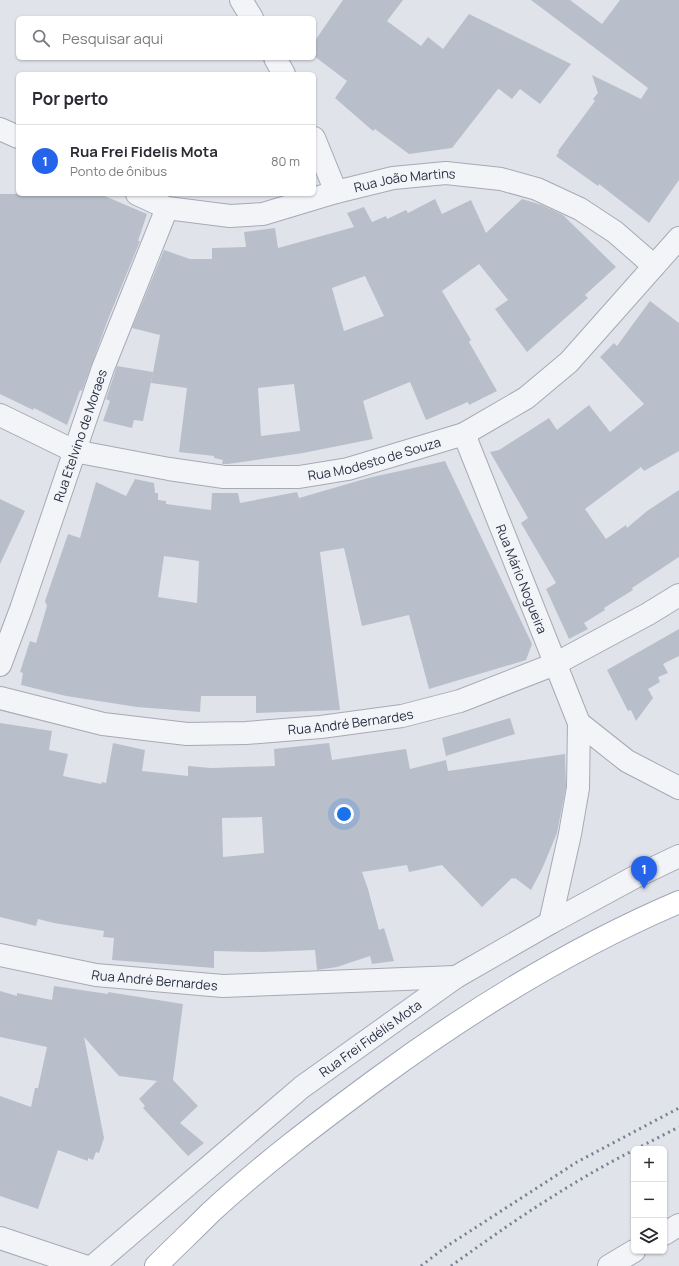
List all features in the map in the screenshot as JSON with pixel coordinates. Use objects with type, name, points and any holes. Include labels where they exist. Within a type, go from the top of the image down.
[{"type":"main road","points":[[156,1266],[212,1212],[277,1155],[407,1057],[511,988],[636,921],[679,902]]},
{"type":"street","points":[[241,0],[251,16]]},
{"type":"street","points":[[276,60],[283,72]]},
{"type":"street","points":[[0,129],[16,137]]},
{"type":"street","points":[[316,143],[336,192]]},
{"type":"street","name":"Rua João Martins","points":[[141,196],[167,208],[230,216],[263,214],[336,192],[393,178],[446,173],[501,179],[537,189],[580,208],[615,232],[654,266]]},
{"type":"street","name":"Rua Etelvino de Moraes","points":[[0,665],[21,609],[102,368],[167,208]]},
{"type":"street","name":"Rua Modesto de Souza","points":[[0,415],[74,451],[169,469],[224,476],[299,477],[348,469],[464,434],[526,398],[569,362],[679,238]]},
{"type":"street","name":"Rua Mário Nogueira","points":[[464,434],[579,723],[578,788],[570,834],[550,922]]},
{"type":"street","name":"Rua André Bernardes","points":[[0,698],[103,724],[187,734],[246,734],[321,727],[402,716],[460,701],[555,664],[648,614],[679,594]]},
{"type":"street","points":[[579,723],[627,760],[679,788]]},
{"type":"street","name":"Rua Frei Fidélis Mota","points":[[93,1266],[302,1087],[456,977],[550,922],[633,878],[679,856]]},
{"type":"street","name":"Rua André Bernardes","points":[[0,955],[96,975],[223,986],[456,977]]},
{"type":"street","points":[[667,1232],[679,1225]]},
{"type":"street","points":[[0,1238],[84,1266]]},
{"type":"street","points":[[609,1266],[631,1253]]},
{"type":"building","points":[[343,0],[403,0],[387,21],[421,46],[428,37],[443,49],[469,14],[571,64],[540,104],[520,89],[512,99],[498,89],[452,148],[409,154],[375,129],[373,131],[335,98],[347,81],[316,58],[316,39]]},
{"type":"building","points":[[531,0],[570,0],[602,24],[620,0],[679,0],[679,180],[649,223],[599,184],[598,186],[556,156],[559,152],[558,151],[595,101],[593,99],[598,93],[592,75],[641,99],[648,88]]},
{"type":"building","points":[[0,194],[16,194],[16,196],[105,196],[147,214],[138,241],[140,241],[107,322],[82,391],[80,390],[67,425],[34,408],[33,410],[0,394]]},
{"type":"building","points":[[435,199],[442,214],[471,200],[486,233],[522,199],[542,205],[563,215],[616,267],[585,295],[588,298],[527,352],[495,309],[508,300],[479,264],[442,291],[471,340],[469,342],[497,391],[469,405],[468,402],[426,420],[410,382],[363,401],[373,439],[303,453],[228,464],[222,464],[223,460],[214,458],[214,456],[179,452],[187,388],[151,383],[160,335],[132,328],[164,250],[190,259],[212,259],[212,248],[246,247],[244,232],[275,228],[278,248],[354,227],[347,213],[364,207],[372,222],[386,216],[387,219],[406,210],[408,213]],"holes":[[[365,276],[384,316],[344,331],[332,288]],[[294,384],[300,431],[261,436],[258,388]]]},
{"type":"building","points":[[650,301],[679,323],[679,451],[644,471],[641,467],[585,509],[606,539],[626,525],[627,528],[647,511],[679,490],[679,557],[632,588],[633,590],[604,608],[605,610],[584,623],[588,629],[569,639],[546,589],[556,583],[521,523],[528,518],[490,452],[499,450],[549,418],[557,430],[589,405],[610,432],[644,404],[600,357],[614,343],[617,346]]},
{"type":"building","points":[[117,366],[153,372],[143,421],[134,420],[132,428],[103,421],[110,401],[106,399]]},
{"type":"building","points":[[445,461],[532,644],[526,660],[429,689],[409,615],[362,626],[344,548],[320,552],[340,710],[256,713],[256,696],[201,696],[200,712],[137,707],[66,696],[21,685],[23,673],[20,672],[30,641],[36,643],[47,606],[45,601],[68,534],[80,538],[96,482],[126,496],[135,479],[154,483],[155,493],[158,493],[158,500],[166,501],[166,504],[211,510],[212,493],[238,493],[240,503],[297,492],[299,498],[368,478]],"holes":[[[164,556],[199,561],[197,603],[158,597]]]},
{"type":"building","points":[[0,499],[25,511],[0,564]]},
{"type":"building","points":[[679,629],[679,656],[663,664],[668,673],[658,677],[660,682],[648,689],[653,698],[636,721],[631,710],[628,711],[607,670]]},
{"type":"building","points":[[510,718],[515,734],[446,756],[442,738]]},
{"type":"building","points":[[0,723],[52,731],[49,750],[68,754],[63,776],[101,784],[102,782],[106,783],[113,743],[145,750],[142,771],[188,776],[188,766],[211,768],[275,766],[274,749],[329,743],[332,760],[406,749],[410,769],[446,760],[448,771],[565,754],[566,787],[557,833],[542,869],[531,890],[515,878],[512,878],[482,907],[442,865],[409,872],[407,865],[362,872],[379,930],[384,928],[394,961],[372,964],[370,956],[337,967],[317,970],[315,950],[262,952],[214,951],[214,968],[112,960],[114,938],[103,937],[104,931],[38,919],[36,926],[0,917]],"holes":[[[262,817],[264,853],[223,857],[222,818]]]},
{"type":"building","points":[[54,986],[108,994],[108,992],[183,1004],[173,1080],[198,1106],[180,1123],[204,1143],[188,1156],[143,1108],[145,1106],[139,1099],[157,1081],[119,1076],[84,1037],[104,1138],[99,1153],[96,1152],[93,1160],[88,1158],[88,1161],[58,1150],[38,1209],[0,1196],[0,1096],[31,1107],[35,1088],[38,1088],[47,1047],[0,1037],[0,991],[17,996],[17,993],[52,1000]]},
{"type":"railway","points":[[421,1266],[447,1246],[577,1162],[679,1108]]},
{"type":"railway","points":[[642,1146],[679,1127]]},
{"type":"railway","points":[[451,1266],[563,1190],[631,1152]]},
{"type":"place","name":"Rua Frei Fidelis Mota","points":[[644,889]]}]
